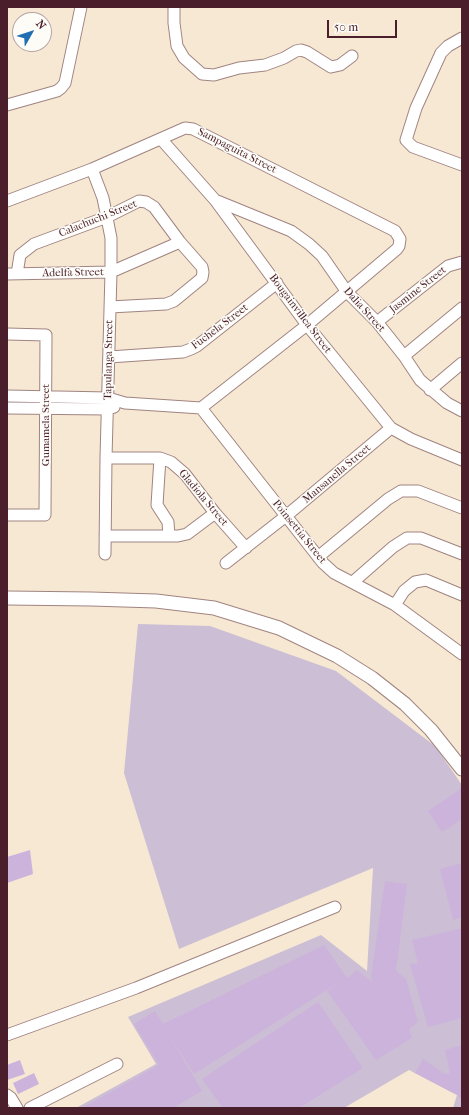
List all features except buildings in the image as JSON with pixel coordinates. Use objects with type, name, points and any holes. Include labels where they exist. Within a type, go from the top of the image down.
[{"type":"street","points":[[7,105],[57,91],[65,83],[81,7]]},
{"type":"street","points":[[174,7],[174,24],[177,46],[184,58],[202,74],[214,76],[240,68],[265,65],[301,50],[307,52],[331,67],[340,65],[352,56]]},
{"type":"street","points":[[462,38],[448,46],[441,53],[416,108],[406,135],[406,140],[413,146],[462,165]]},
{"type":"street","name":"Sampaguita Street","points":[[7,201],[92,169],[184,128],[192,129],[396,231],[400,239],[397,249],[347,292]]},
{"type":"street","name":"Bougainvillea Street","points":[[162,139],[215,200],[307,325],[391,428],[411,439],[462,460]]},
{"type":"street","name":"Tapulanga Street","points":[[92,169],[103,198],[111,238],[105,554]]},
{"type":"street","name":"Dalia Street","points":[[215,200],[292,231],[309,244],[322,256],[347,292],[376,322],[404,356],[420,380],[447,403],[462,411]]},
{"type":"street","name":"Calachuchi Street","points":[[12,274],[20,255],[34,244],[107,217],[139,201],[146,202],[154,207],[180,242],[202,266],[202,278],[174,301],[166,304],[110,306]]},
{"type":"street","name":"Adelfa Street","points":[[12,274],[111,272],[180,242]]},
{"type":"street","name":"Jasmine Street","points":[[376,322],[448,266],[462,262]]},
{"type":"street","name":"Fuchela Street","points":[[109,357],[183,352],[191,350],[277,283]]},
{"type":"street","points":[[7,396],[108,398],[125,402],[201,408],[347,292]]},
{"type":"street","points":[[404,356],[462,308]]},
{"type":"street","name":"Gumamela Street","points":[[7,334],[46,335],[45,515],[7,515]]},
{"type":"street","points":[[430,390],[462,363]]},
{"type":"street","points":[[7,408],[108,409],[125,402]]},
{"type":"street","name":"Poinsettia Street","points":[[201,408],[323,563],[334,573],[395,605],[462,654]]},
{"type":"street","name":"Mansanella Street","points":[[226,563],[286,516],[391,428]]},
{"type":"street","name":"Gladiola Street","points":[[106,458],[160,458],[171,462],[185,474],[215,513],[246,548]]},
{"type":"street","points":[[160,458],[157,505],[168,522],[169,536]]},
{"type":"street","points":[[318,557],[388,498],[401,491],[418,491],[462,508]]},
{"type":"street","points":[[105,536],[169,536],[188,534],[215,513]]},
{"type":"street","points":[[353,582],[393,547],[407,538],[421,538],[462,554]]},
{"type":"street","points":[[395,605],[404,591],[415,582],[426,580],[462,595]]},
{"type":"street","points":[[7,598],[156,601],[214,608],[279,628],[337,656],[372,678],[406,704],[431,730],[462,769]]},
{"type":"street","points":[[7,1035],[136,988],[335,907]]},
{"type":"street","points":[[30,1108],[117,1064]]},
{"type":"street","points":[[7,1095],[11,1098],[17,1108]]},
{"type":"shaded area","points":[[138,624],[210,626],[336,671],[435,746],[462,785],[462,1108],[453,1108],[457,1095],[409,1070],[344,1108],[76,1108],[156,1064],[128,1017],[321,935],[367,971],[373,868],[179,949],[124,773]]}]
